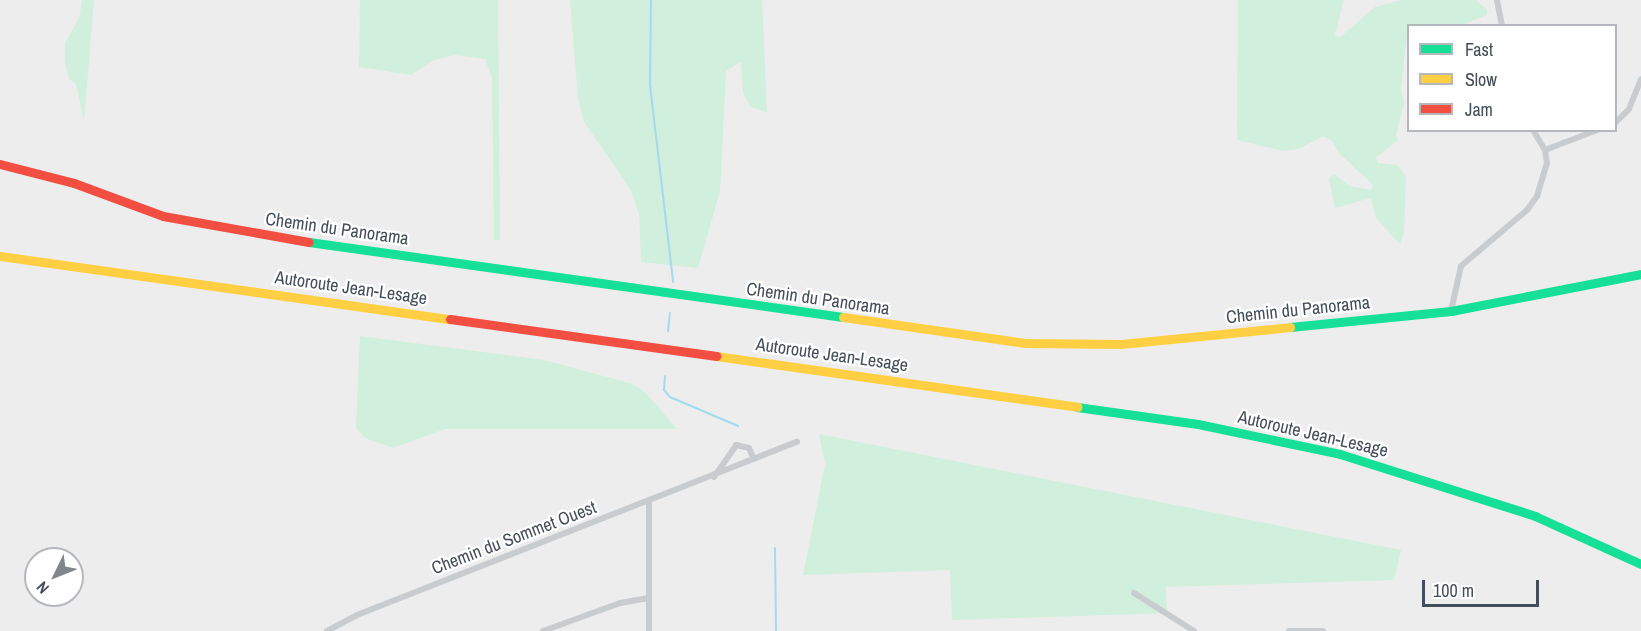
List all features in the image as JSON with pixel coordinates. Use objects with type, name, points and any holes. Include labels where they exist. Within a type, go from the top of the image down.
[{"type":"main road","name":"Chemin du Panorama","points":[[0,164],[74,183],[163,216],[228,230],[1025,343],[1121,344],[1451,311],[1641,274]]},
{"type":"main road","name":"Autoroute Jean-Lesage","points":[[0,256],[1198,424],[1340,454],[1453,487],[1535,516],[1641,564]]},
{"type":"street","points":[[1497,0],[1502,24]]},
{"type":"street","points":[[1617,121],[1629,109],[1641,80]]},
{"type":"street","points":[[1451,311],[1461,266],[1527,210],[1537,196],[1545,171],[1545,150],[1534,132]]},
{"type":"street","points":[[1545,150],[1592,132]]},
{"type":"street","name":"Chemin du Sommet Ouest","points":[[327,631],[357,615],[649,501],[714,478],[797,442]]},
{"type":"street","points":[[714,478],[736,445],[749,448],[754,459]]},
{"type":"street","points":[[649,501],[649,631]]},
{"type":"street","points":[[1134,593],[1194,631]]},
{"type":"street","points":[[543,631],[620,603],[649,598]]},
{"type":"street","points":[[1290,631],[1323,631]]},
{"type":"green space","points":[[82,0],[94,0],[84,121],[76,84],[69,79],[65,63],[65,43],[79,18]]},
{"type":"green space","points":[[360,0],[498,0],[500,240],[494,240],[492,78],[485,59],[455,55],[434,60],[411,75],[359,67]]},
{"type":"green space","points":[[570,0],[762,0],[767,113],[750,106],[743,92],[741,62],[726,71],[720,191],[698,268],[641,262],[639,214],[631,190],[584,122],[578,98]]},
{"type":"green space","points":[[1238,0],[1344,0],[1335,35],[1339,38],[1375,7],[1401,0],[1476,0],[1487,10],[1487,15],[1464,24],[1407,24],[1401,88],[1404,104],[1396,136],[1398,140],[1375,158],[1378,163],[1397,165],[1406,176],[1404,232],[1400,244],[1376,218],[1371,198],[1335,208],[1329,179],[1334,174],[1350,186],[1371,190],[1373,185],[1339,153],[1332,141],[1323,136],[1298,149],[1282,151],[1237,140]]},
{"type":"green space","points":[[360,336],[544,360],[633,384],[646,393],[677,429],[445,429],[393,448],[365,438],[356,428]]},
{"type":"green space","points":[[819,434],[1401,550],[1394,580],[1166,587],[1167,613],[952,620],[950,570],[803,575],[825,464]]},
{"type":"waterway","points":[[651,0],[650,85],[673,282]]},
{"type":"waterway","points":[[668,331],[670,313]]},
{"type":"waterway","points":[[665,376],[664,390],[670,397],[738,426]]},
{"type":"waterway","points":[[775,548],[776,631]]},
{"type":"traffic: fast","points":[[309,242],[843,317]]},
{"type":"traffic: fast","points":[[1290,327],[1451,311],[1641,274]]},
{"type":"traffic: fast","points":[[1077,407],[1198,424],[1340,454],[1535,516],[1641,564]]},
{"type":"traffic: slow","points":[[0,256],[450,319]]},
{"type":"traffic: slow","points":[[843,317],[1025,343],[1121,344],[1290,327]]},
{"type":"traffic: slow","points":[[716,356],[1077,407]]},
{"type":"traffic: jam","points":[[0,164],[74,183],[163,216],[309,242]]},
{"type":"traffic: jam","points":[[450,319],[716,356]]}]
